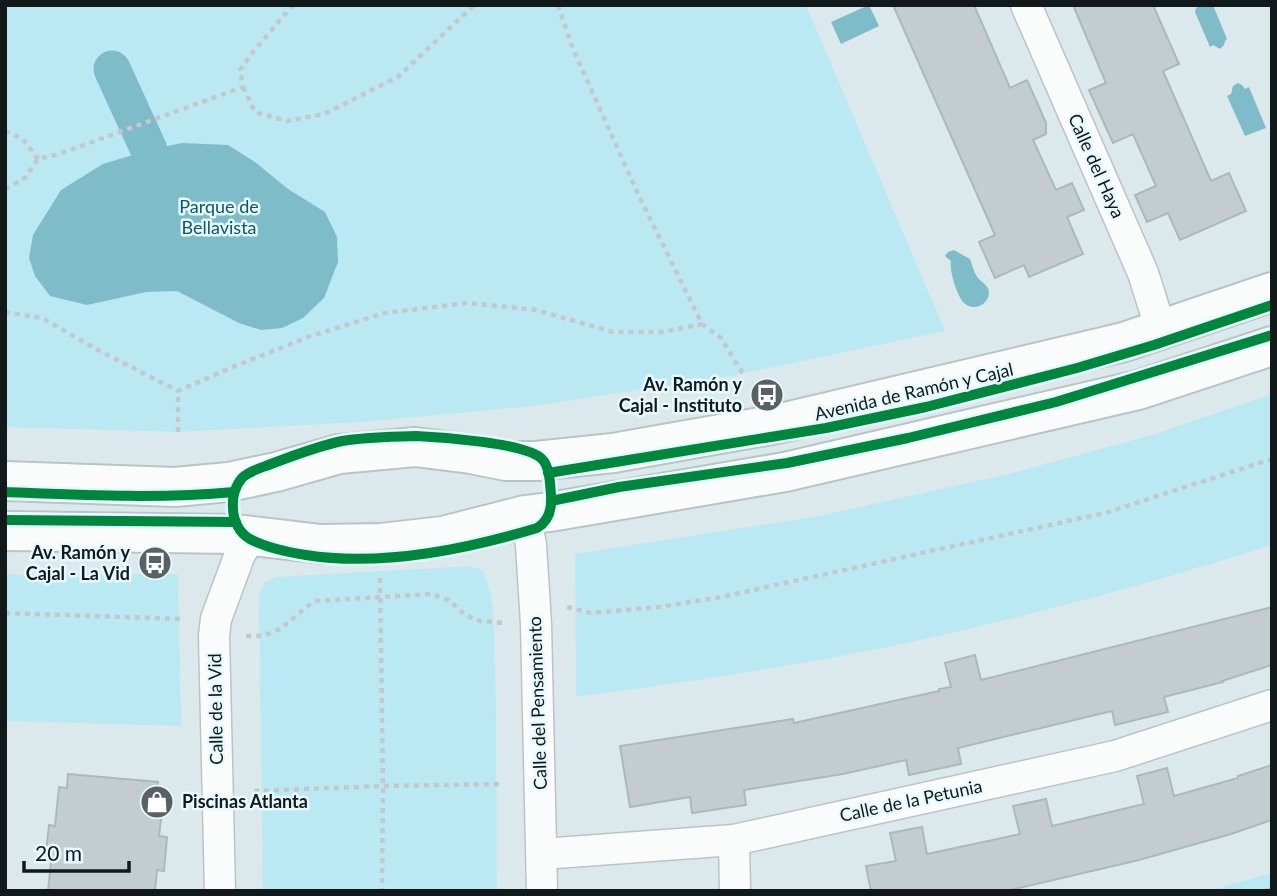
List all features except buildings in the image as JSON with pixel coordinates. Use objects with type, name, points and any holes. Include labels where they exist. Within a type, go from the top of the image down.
[{"type":"street","name":"Calle del Haya","points":[[1026,5],[1143,273],[1161,330]]},
{"type":"street","name":"Avenida de Ramón y Cajal","points":[[276,472],[340,454],[415,447],[471,453],[506,461],[536,461],[613,453],[777,424],[1124,342],[1272,292]]},
{"type":"street","points":[[5,531],[236,534],[321,544],[382,543],[443,536],[525,515],[785,472],[1138,390],[1272,346]]},
{"type":"street","points":[[506,461],[519,488],[525,515]]},
{"type":"street","points":[[263,538],[259,517],[259,490],[276,472]]},
{"type":"street","points":[[5,481],[175,487],[229,482],[276,472]]},
{"type":"street","name":"Calle del Pensamiento","points":[[525,515],[531,545],[536,624],[542,891]]},
{"type":"street","name":"Calle de la Vid","points":[[220,891],[214,636],[216,619],[240,554],[263,538]]},
{"type":"street","name":"Calle de la Petunia","points":[[542,855],[734,840],[1115,757],[1272,705]]},
{"type":"street","points":[[734,840],[735,891]]},
{"type":"path","points":[[293,5],[240,70],[243,87],[255,112],[287,121],[324,114],[398,78],[474,5]]},
{"type":"path","points":[[558,5],[573,49],[639,196],[702,324],[721,338],[745,377]]},
{"type":"path","points":[[5,189],[25,178],[38,159],[59,154],[243,87]]},
{"type":"path","points":[[5,131],[23,139],[38,159]]},
{"type":"path","points":[[178,391],[311,336],[385,313],[467,303],[536,310],[613,332],[663,332],[702,324]]},
{"type":"path","points":[[5,312],[42,318],[98,351],[178,391]]},
{"type":"path","points":[[178,391],[178,432]]},
{"type":"path","points":[[559,606],[591,613],[659,607],[721,597],[1105,513],[1272,459]]},
{"type":"path","points":[[381,567],[382,891]]},
{"type":"path","points":[[245,636],[269,634],[286,626],[302,609],[316,601],[431,594],[449,600],[466,615],[480,621],[508,623]]},
{"type":"path","points":[[5,612],[189,619]]},
{"type":"path","points":[[254,791],[503,784]]},
{"type":"path","points":[[1265,891],[1272,889]]},
{"type":"green space","name":"Parque de Bellavista","points":[[5,5],[806,5],[945,331],[731,376],[533,406],[361,422],[178,432],[5,427]]},
{"type":"green space","points":[[1272,394],[1272,545],[1091,598],[907,643],[742,673],[576,697],[575,554],[819,516],[1009,474],[1152,435]]},
{"type":"green space","points":[[471,566],[482,570],[487,580],[494,621],[497,891],[263,891],[259,595],[264,583],[276,577]]},
{"type":"green space","points":[[5,574],[178,574],[181,726],[5,721]]},
{"type":"green space","points":[[1272,873],[1272,891],[1208,891]]},
{"type":"shaded area","points":[[869,5],[879,26],[841,44],[831,22]]},
{"type":"shaded area","points":[[1213,5],[1227,39],[1220,49],[1213,45],[1210,47],[1195,12],[1196,8]]},
{"type":"shaded area","points":[[1238,83],[1245,89],[1249,87],[1266,128],[1245,136],[1227,96]]},
{"type":"shaded area","points":[[182,143],[228,145],[255,162],[288,189],[325,212],[337,237],[338,262],[324,298],[303,318],[282,328],[261,330],[239,323],[177,291],[146,292],[87,305],[50,296],[35,276],[29,258],[33,235],[61,190],[103,164]]},
{"type":"shaded area","points":[[954,250],[970,259],[977,277],[988,289],[988,297],[980,306],[968,306],[959,295],[952,276],[951,261],[945,256]]},
{"type":"waterway","points":[[112,69],[149,150]]},
{"type":"cycle path","points":[[548,473],[826,428],[926,407],[1077,368],[1272,305]]},
{"type":"cycle path","points":[[551,501],[619,487],[787,463],[908,438],[1056,402],[1272,335]]},
{"type":"cycle path","points":[[416,436],[482,442],[533,453],[545,462],[548,471],[551,500],[547,518],[537,528],[481,543],[393,558],[363,559],[306,555],[263,545],[250,539],[235,522],[234,492],[242,478],[252,472],[306,451],[342,441],[416,436]]},
{"type":"cycle path","points":[[5,492],[148,496],[234,492]]},
{"type":"cycle path","points":[[5,520],[236,522]]},
{"type":"place","name":"Av. Ramón y Cajal - Instituto","points":[[767,395]]},
{"type":"place","name":"Av. Ramón y Cajal - La Vid","points":[[155,563]]},
{"type":"place","name":"Piscinas Atlanta","points":[[157,802]]}]
